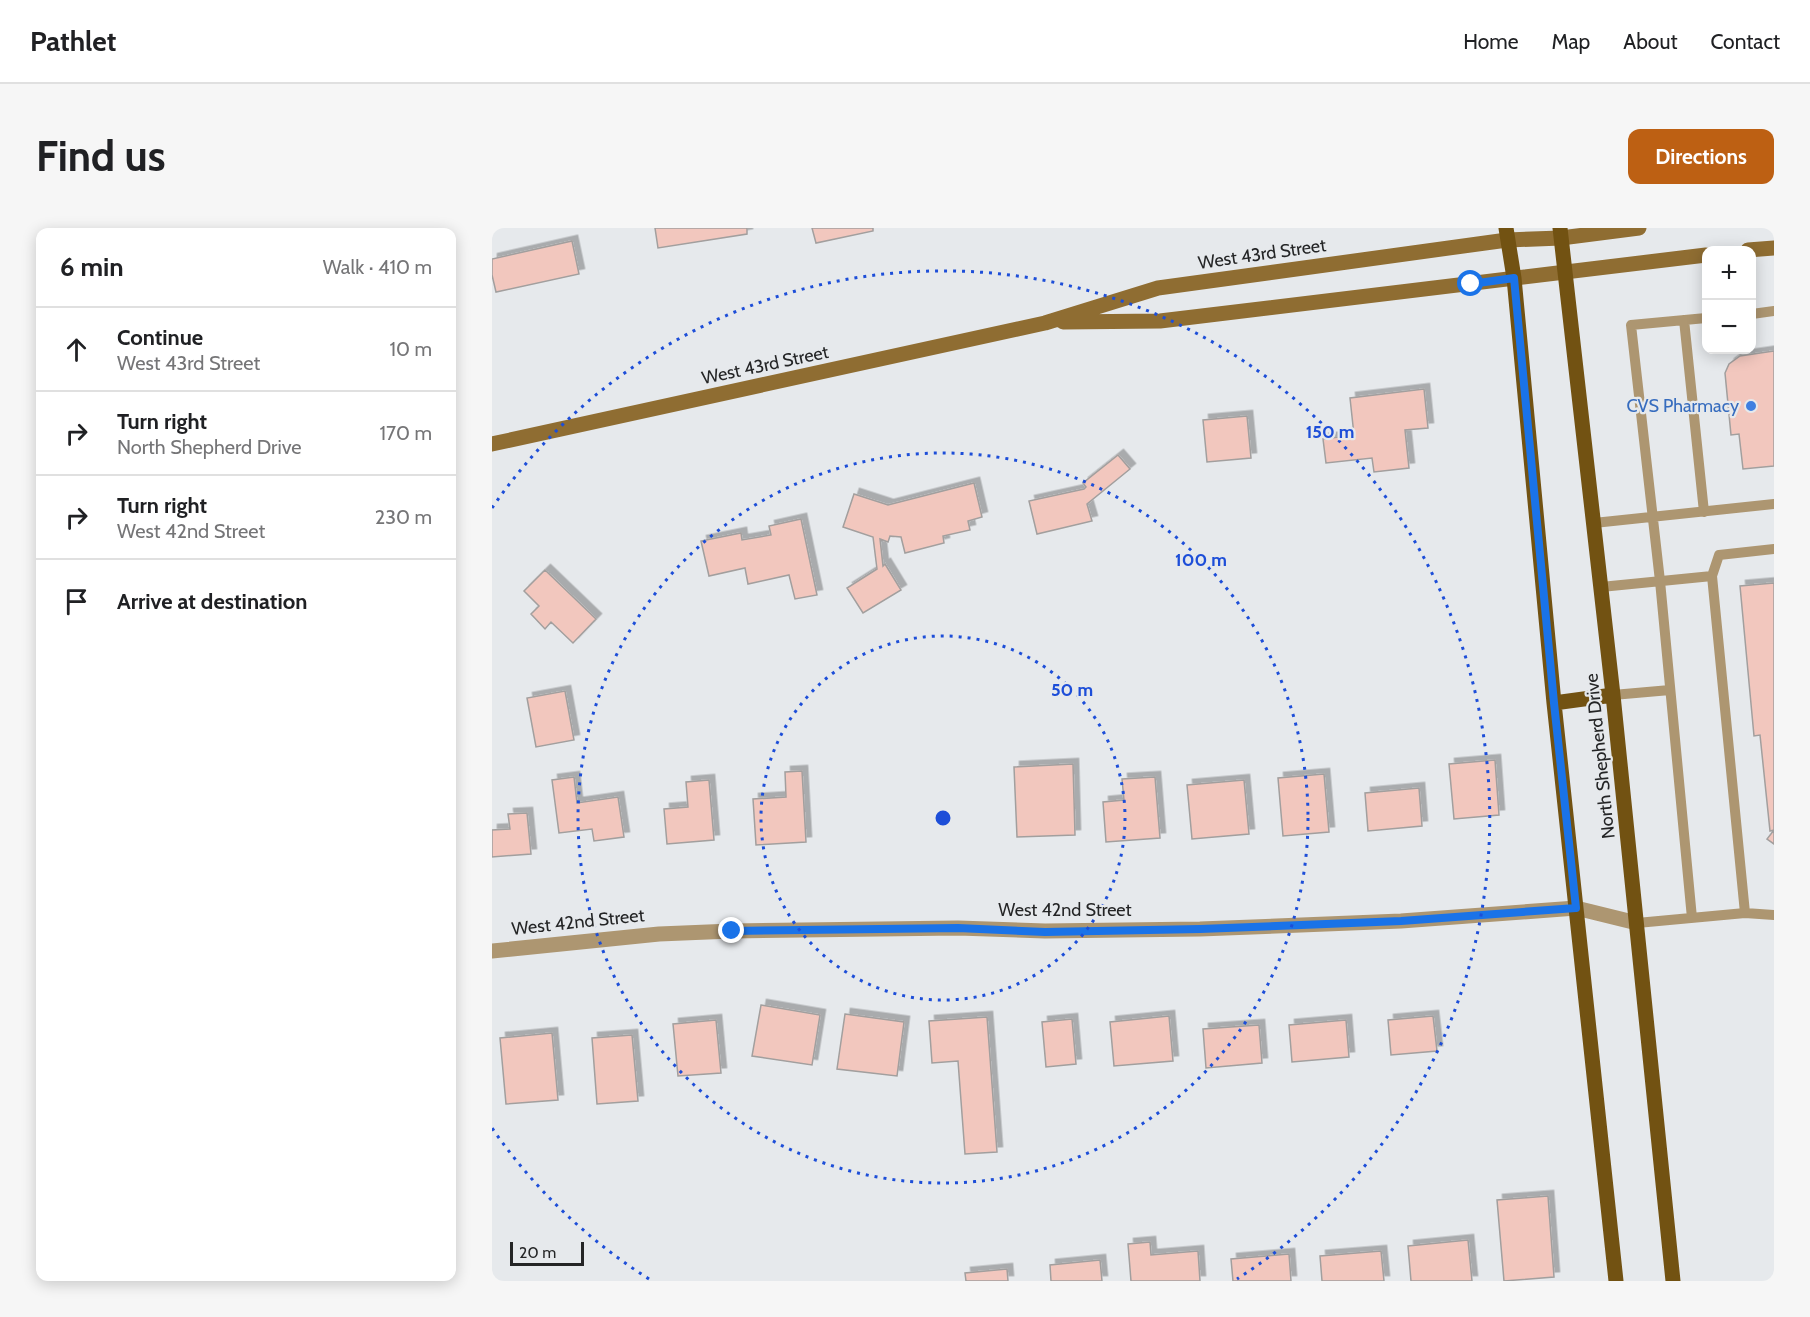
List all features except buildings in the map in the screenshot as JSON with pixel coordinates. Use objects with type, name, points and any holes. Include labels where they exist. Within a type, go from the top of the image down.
[{"type":"main road","name":"West 43rd Street","points":[[492,444],[1046,323],[1158,288],[1507,234],[1639,228]]},
{"type":"main road","name":"North Shepherd Drive","points":[[1560,233],[1613,695],[1673,1281]]},
{"type":"main road","points":[[1507,234],[1514,278],[1554,703],[1616,1281]]},
{"type":"main road","points":[[1756,249],[1774,248]]},
{"type":"main road","name":"West 43rd Street","points":[[1046,323],[1160,321],[1702,256]]},
{"type":"main road","points":[[1554,703],[1613,695]]},
{"type":"street","name":"West 42nd Street","points":[[492,951],[659,934],[732,931],[958,928],[1045,932],[1200,929],[1401,921],[1576,908],[1637,924]]},
{"type":"lane","points":[[1756,313],[1774,311]]},
{"type":"lane","points":[[1692,918],[1660,581],[1631,325],[1702,318]]},
{"type":"lane","points":[[1684,320],[1704,512]]},
{"type":"lane","points":[[1594,524],[1774,504]]},
{"type":"lane","points":[[1745,913],[1712,576],[1719,555],[1774,549]]},
{"type":"lane","points":[[1601,587],[1712,576]]},
{"type":"lane","points":[[1613,695],[1670,690]]},
{"type":"lane","points":[[1637,924],[1745,913],[1774,915]]},
{"type":"place","name":"CVS Pharmacy","points":[[1751,406]]},
{"type":"route","points":[[732,931],[958,928],[1045,932],[1200,929],[1401,921],[1576,908],[1554,703],[1514,278],[1471,284]]}]
